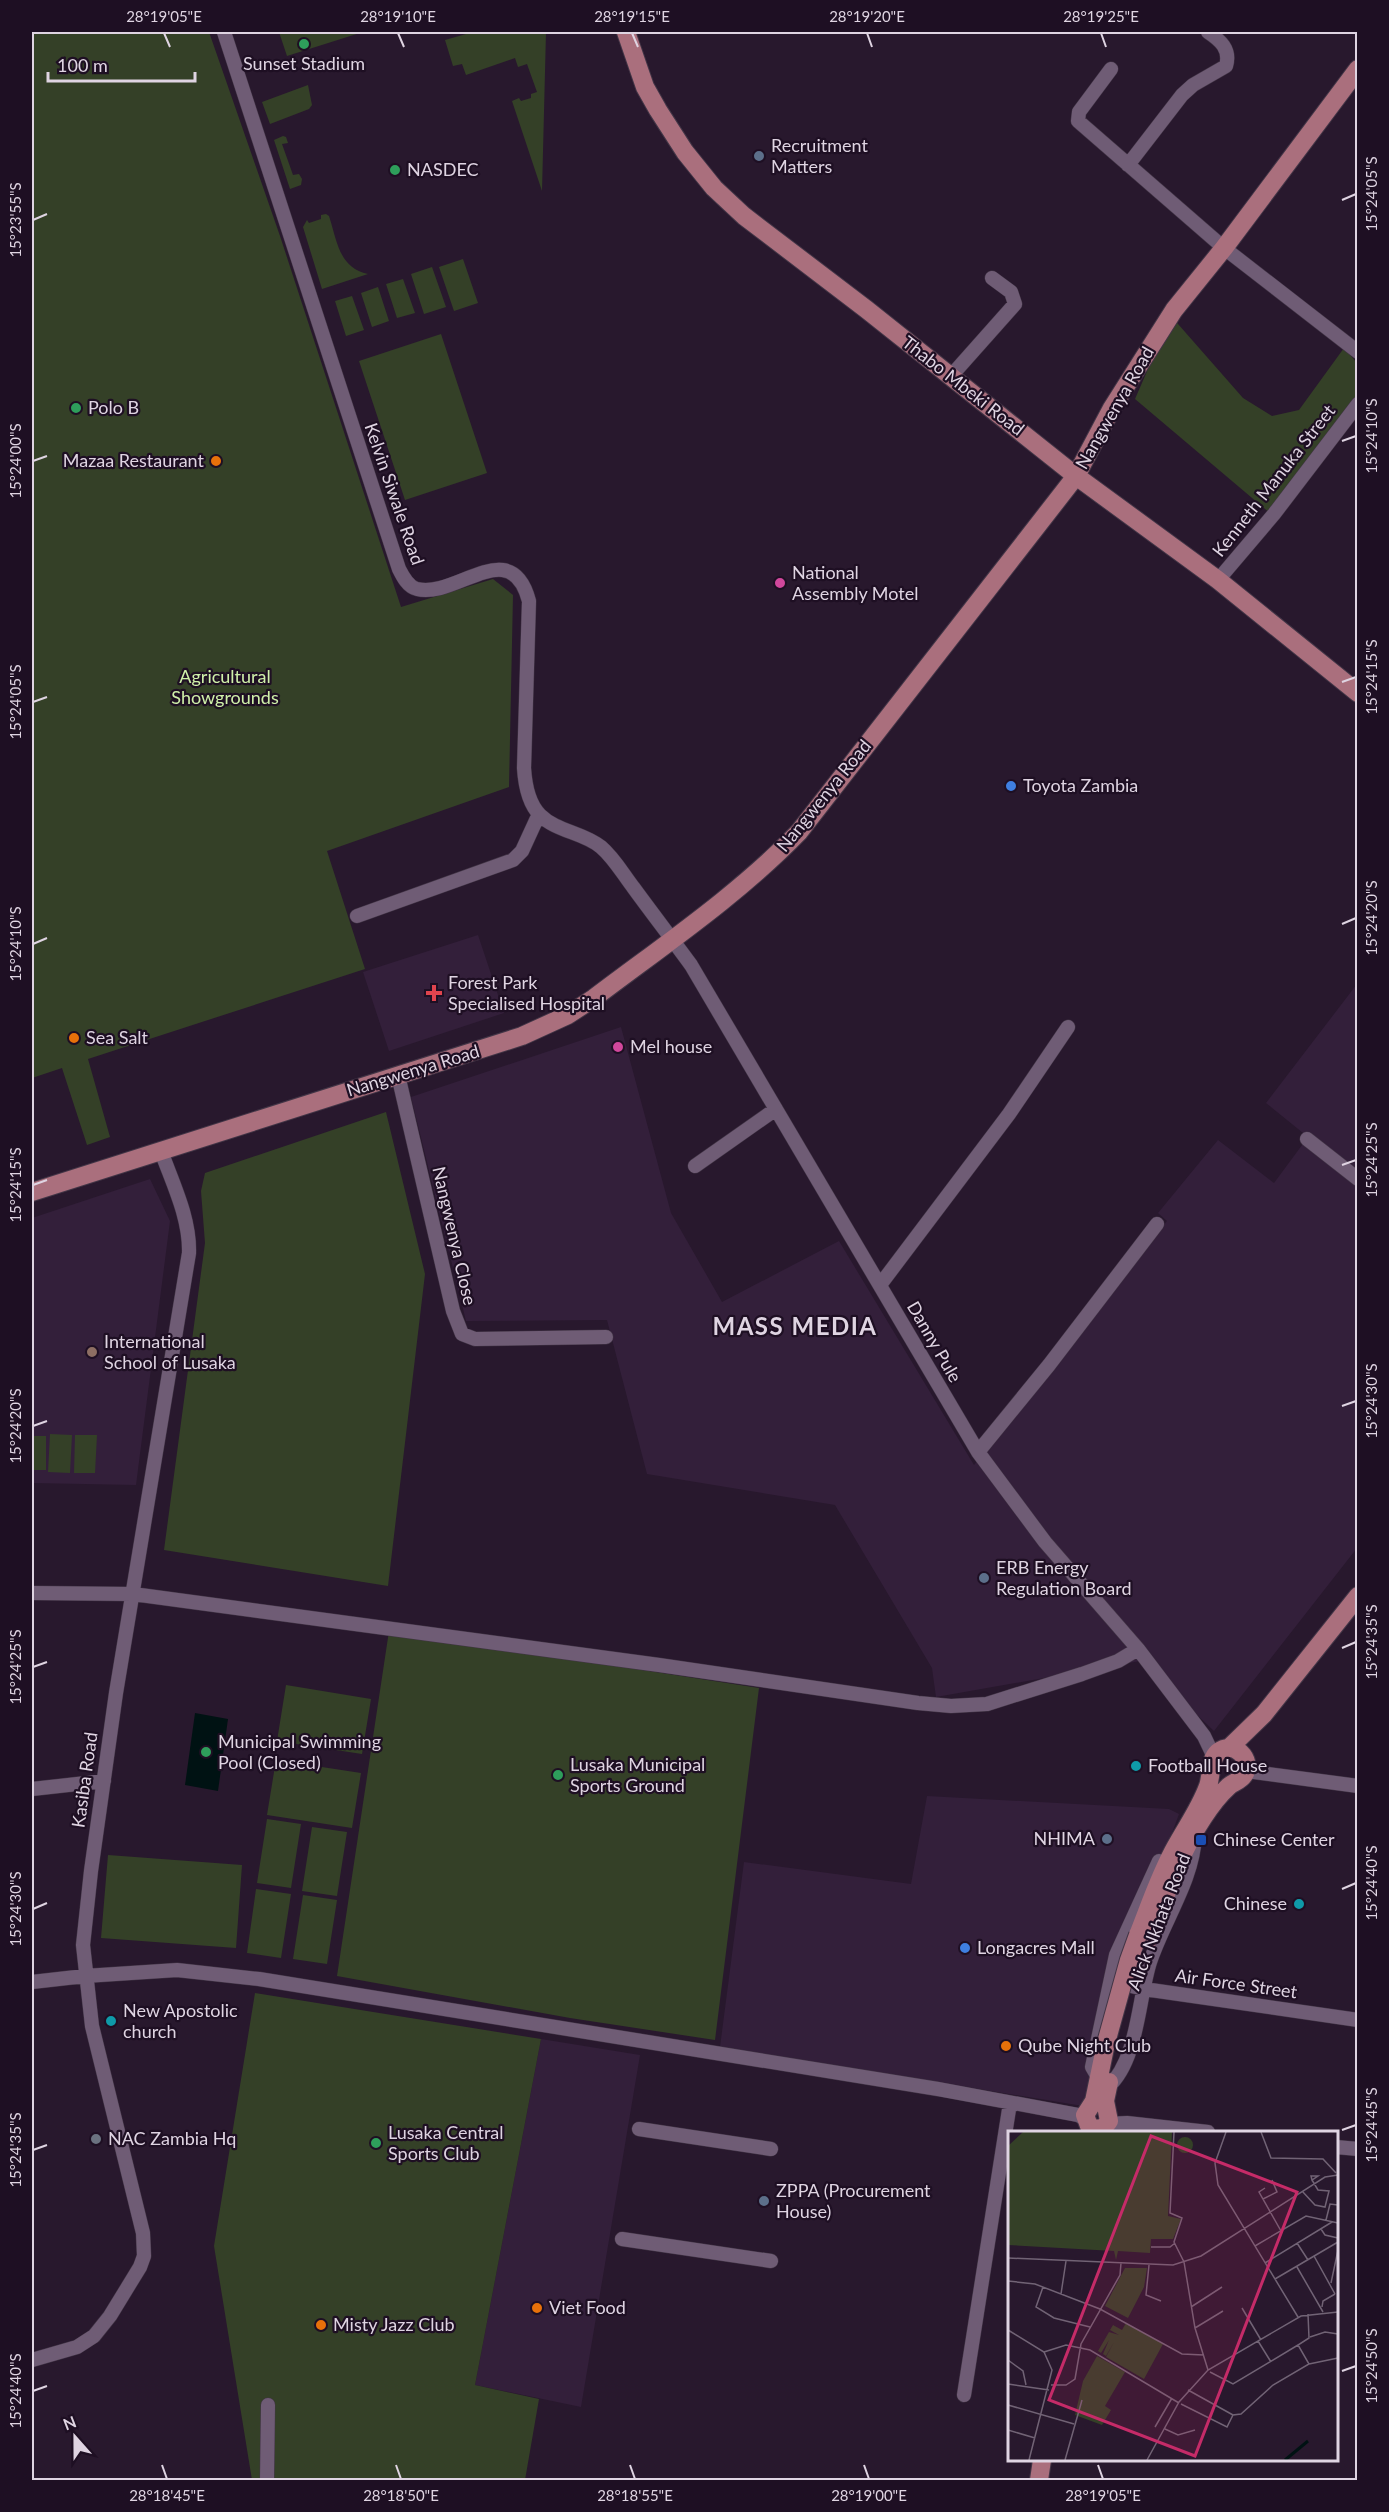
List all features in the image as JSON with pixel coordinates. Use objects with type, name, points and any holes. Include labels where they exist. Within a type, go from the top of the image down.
[{"type":"main road","name":"Thabo Mbeki Road","points":[[626,32],[645,87],[658,110],[685,152],[714,188],[744,216],[1076,476],[1218,580],[1354,685]]},
{"type":"main road","name":"Nangwenya Road","points":[[32,1192],[503,1043],[568,1015],[594,998],[744,884],[799,832],[1076,476],[1112,408],[1174,310],[1224,248],[1358,69]]},
{"type":"main road","points":[[1264,1714],[1251,1738],[1241,1779],[1232,1783],[1224,1782],[1217,1777],[1220,1755],[1264,1714],[1358,1596]]},
{"type":"main road","points":[[1220,1755],[1238,1750],[1246,1766]]},
{"type":"main road","name":"Alick Nkhata Road","points":[[1144,1937],[1162,1874],[1197,1811],[1220,1755]]},
{"type":"main road","name":"Alick Nkhata Road","points":[[1095,2120],[1129,1960],[1144,1937],[1203,1818],[1232,1783]]},
{"type":"main road","points":[[1039,2481],[1042,2461]]},
{"type":"street","name":"Kelvin Siwale Road","points":[[224,32],[404,580],[416,589],[431,590],[491,570],[502,570],[521,581],[525,589],[529,601],[525,778],[532,803],[539,814]]},
{"type":"street","points":[[1128,165],[1182,95],[1193,85],[1226,66],[1227,51],[1220,41],[1208,32]]},
{"type":"street","points":[[1111,69],[1077,116],[1082,125],[1224,248],[1358,352]]},
{"type":"street","points":[[951,376],[1016,304],[1011,292],[992,278]]},
{"type":"street","name":"Kenneth Manuka Street","points":[[1218,580],[1274,514],[1358,404]]},
{"type":"street","points":[[357,916],[513,860],[522,852],[539,814],[551,823],[592,841],[608,854],[672,939]]},
{"type":"street","name":"Danny Pule","points":[[672,939],[691,965],[978,1452],[1045,1542],[1138,1649],[1220,1755]]},
{"type":"street","points":[[880,1285],[1009,1114],[1068,1027]]},
{"type":"street","name":"Nangwenya Close","points":[[398,1075],[453,1311],[462,1334],[475,1339],[606,1337]]},
{"type":"street","points":[[694,1166],[776,1109]]},
{"type":"street","points":[[1307,1139],[1358,1179]]},
{"type":"street","name":"Kasiba Road","points":[[32,2360],[77,2347],[94,2336],[130,2286],[144,2256],[143,2233],[92,2026],[83,1945],[86,1908],[116,1693],[189,1253],[185,1219],[161,1151]]},
{"type":"street","points":[[978,1452],[1049,1365],[1157,1224]]},
{"type":"street","points":[[32,1593],[133,1594],[951,1706],[987,1704],[1037,1689],[1118,1661],[1138,1649]]},
{"type":"street","points":[[1246,1766],[1358,1786]]},
{"type":"street","points":[[32,1789],[104,1781]]},
{"type":"street","name":"Alick Nkhata Road","points":[[1103,2083],[1092,2067],[1116,1955],[1146,1887],[1179,1824],[1197,1811]]},
{"type":"street","points":[[1103,2083],[1116,2080],[1126,2064],[1151,1962],[1194,1855],[1195,1833]]},
{"type":"street","points":[[32,1982],[177,1970],[259,1979],[663,2044],[1010,2103],[1095,2120],[1192,2131]]},
{"type":"street","name":"Air Force Street","points":[[1110,1981],[1144,1989],[1358,2020]]},
{"type":"street","points":[[964,2395],[1010,2103]]},
{"type":"street","points":[[639,2129],[771,2150]]},
{"type":"street","points":[[1338,2147],[1358,2149]]},
{"type":"street","points":[[622,2240],[771,2260]]},
{"type":"street","points":[[267,2481],[268,2405]]},
{"type":"shaded area","name":"Forest Park Specialised Hospital","points":[[478,935],[504,1013],[389,1051],[363,972]]},
{"type":"shaded area","points":[[1357,984],[1357,1548],[1214,1731],[1140,1661],[936,1697],[932,1668],[835,1505],[647,1474],[607,1320],[466,1321],[411,1097],[621,1027],[671,1213],[722,1302],[839,1241],[974,1465],[1167,1221],[1158,1213],[1218,1140],[1274,1183],[1308,1137],[1266,1103]]},
{"type":"shaded area","name":"International School of Lusaka","points":[[150,1179],[170,1221],[136,1485],[32,1483],[32,1218]]},
{"type":"shaded area","name":"Municipal Swimming Pool (Closed)","points":[[195,1713],[228,1719],[218,1791],[185,1785]]},
{"type":"shaded area","points":[[927,1796],[1169,1809],[1179,1814],[1148,1899],[1083,2106],[720,2047],[744,1862],[911,1884]]},
{"type":"shaded area","points":[[541,2039],[640,2055],[581,2407],[475,2385]]},
{"type":"green space","name":"Agricultural Showgrounds","points":[[32,32],[209,32],[280,236],[401,607],[493,579],[513,595],[509,787],[327,851],[365,969],[88,1059],[110,1137],[87,1145],[62,1068],[32,1078]]},
{"type":"green space","name":"Sunset Stadium","points":[[279,32],[363,32],[287,56]]},
{"type":"green space","points":[[473,32],[546,32],[542,191],[512,101],[519,98],[521,101],[531,98],[531,94],[537,92],[527,64],[518,67],[515,58],[466,75],[462,64],[453,66],[445,40]]},
{"type":"green space","points":[[308,85],[312,105],[309,109],[270,124],[262,102]]},
{"type":"green space","points":[[286,137],[288,143],[282,144],[293,175],[299,174],[302,179],[301,185],[290,189],[274,140]]},
{"type":"green space","points":[[321,215],[329,216],[337,244],[345,260],[358,271],[368,274],[322,289],[303,227],[307,220],[309,223],[321,219]]},
{"type":"green space","points":[[463,259],[478,303],[454,311],[439,267]]},
{"type":"green space","points":[[432,267],[446,307],[424,314],[411,274]]},
{"type":"green space","points":[[403,279],[415,313],[397,318],[386,284]]},
{"type":"green space","points":[[378,287],[389,321],[372,327],[361,293]]},
{"type":"green space","points":[[352,296],[364,330],[346,336],[335,301]]},
{"type":"green space","points":[[1171,316],[1243,398],[1272,416],[1299,410],[1344,348],[1357,363],[1357,403],[1271,514],[1135,399]]},
{"type":"green space","points":[[441,334],[487,473],[405,500],[359,361]]},
{"type":"green space","name":"International School of Lusaka","points":[[386,1112],[425,1274],[388,1586],[164,1550],[205,1243],[201,1191],[205,1173]]},
{"type":"green space","points":[[50,1434],[72,1435],[70,1473],[48,1472]]},
{"type":"green space","points":[[75,1435],[97,1435],[95,1473],[74,1473]]},
{"type":"green space","points":[[32,1436],[46,1436],[46,1470],[32,1470]]},
{"type":"green space","name":"Lusaka Municipal Sports Ground","points":[[389,1631],[759,1688],[715,2040],[570,2018],[337,1976]]},
{"type":"green space","points":[[286,1685],[371,1699],[362,1754],[277,1741]]},
{"type":"green space","points":[[276,1760],[361,1773],[352,1828],[267,1815]]},
{"type":"green space","points":[[267,1819],[301,1824],[291,1888],[257,1883]]},
{"type":"green space","points":[[312,1827],[347,1832],[337,1896],[302,1891]]},
{"type":"green space","points":[[108,1855],[242,1865],[236,1948],[101,1938]]},
{"type":"green space","points":[[256,1889],[291,1894],[281,1958],[247,1953]]},
{"type":"green space","points":[[303,1895],[337,1900],[327,1964],[293,1959]]},
{"type":"green space","name":"Lusaka Central Sports Club","points":[[255,1993],[541,2039],[475,2385],[539,2399],[525,2480],[252,2480],[214,2246]]},
{"type":"place","name":"Sunset Stadium","points":[[304,44]]},
{"type":"place","name":"Recruitment Matters","points":[[759,156]]},
{"type":"place","name":"NASDEC","points":[[395,170]]},
{"type":"place","name":"Polo B","points":[[76,408]]},
{"type":"place","name":"Mazaa Restaurant","points":[[216,461]]},
{"type":"place","name":"National Assembly Motel","points":[[780,583]]},
{"type":"place","name":"Toyota Zambia","points":[[1011,786]]},
{"type":"place","name":"Forest Park Specialised Hospital","points":[[434,993]]},
{"type":"place","name":"Sea Salt","points":[[74,1038]]},
{"type":"place","name":"Mel house","points":[[618,1047]]},
{"type":"place","name":"International School of Lusaka","points":[[92,1352]]},
{"type":"place","name":"ERB Energy Regulation Board","points":[[984,1578]]},
{"type":"place","name":"Municipal Swimming Pool (Closed)","points":[[206,1752]]},
{"type":"place","name":"Football House","points":[[1136,1766]]},
{"type":"place","name":"Lusaka Municipal Sports Ground","points":[[558,1775]]},
{"type":"place","name":"NHIMA","points":[[1107,1839]]},
{"type":"place","name":"Chinese Center","points":[[1201,1840]]},
{"type":"place","name":"Chinese","points":[[1299,1904]]},
{"type":"place","name":"Longacres Mall","points":[[965,1948]]},
{"type":"place","name":"New Apostolic church","points":[[111,2021]]},
{"type":"place","name":"Qube Night Club","points":[[1006,2046]]},
{"type":"place","name":"NAC Zambia Hq","points":[[96,2139]]},
{"type":"place","name":"Lusaka Central Sports Club","points":[[376,2143]]},
{"type":"place","name":"ZPPA (Procurement House)","points":[[764,2201]]},
{"type":"place","name":"Viet Food","points":[[537,2308]]},
{"type":"place","name":"Misty Jazz Club","points":[[321,2325]]},
{"type":"district","name":"MASS MEDIA","points":[[795,1327]]}]
